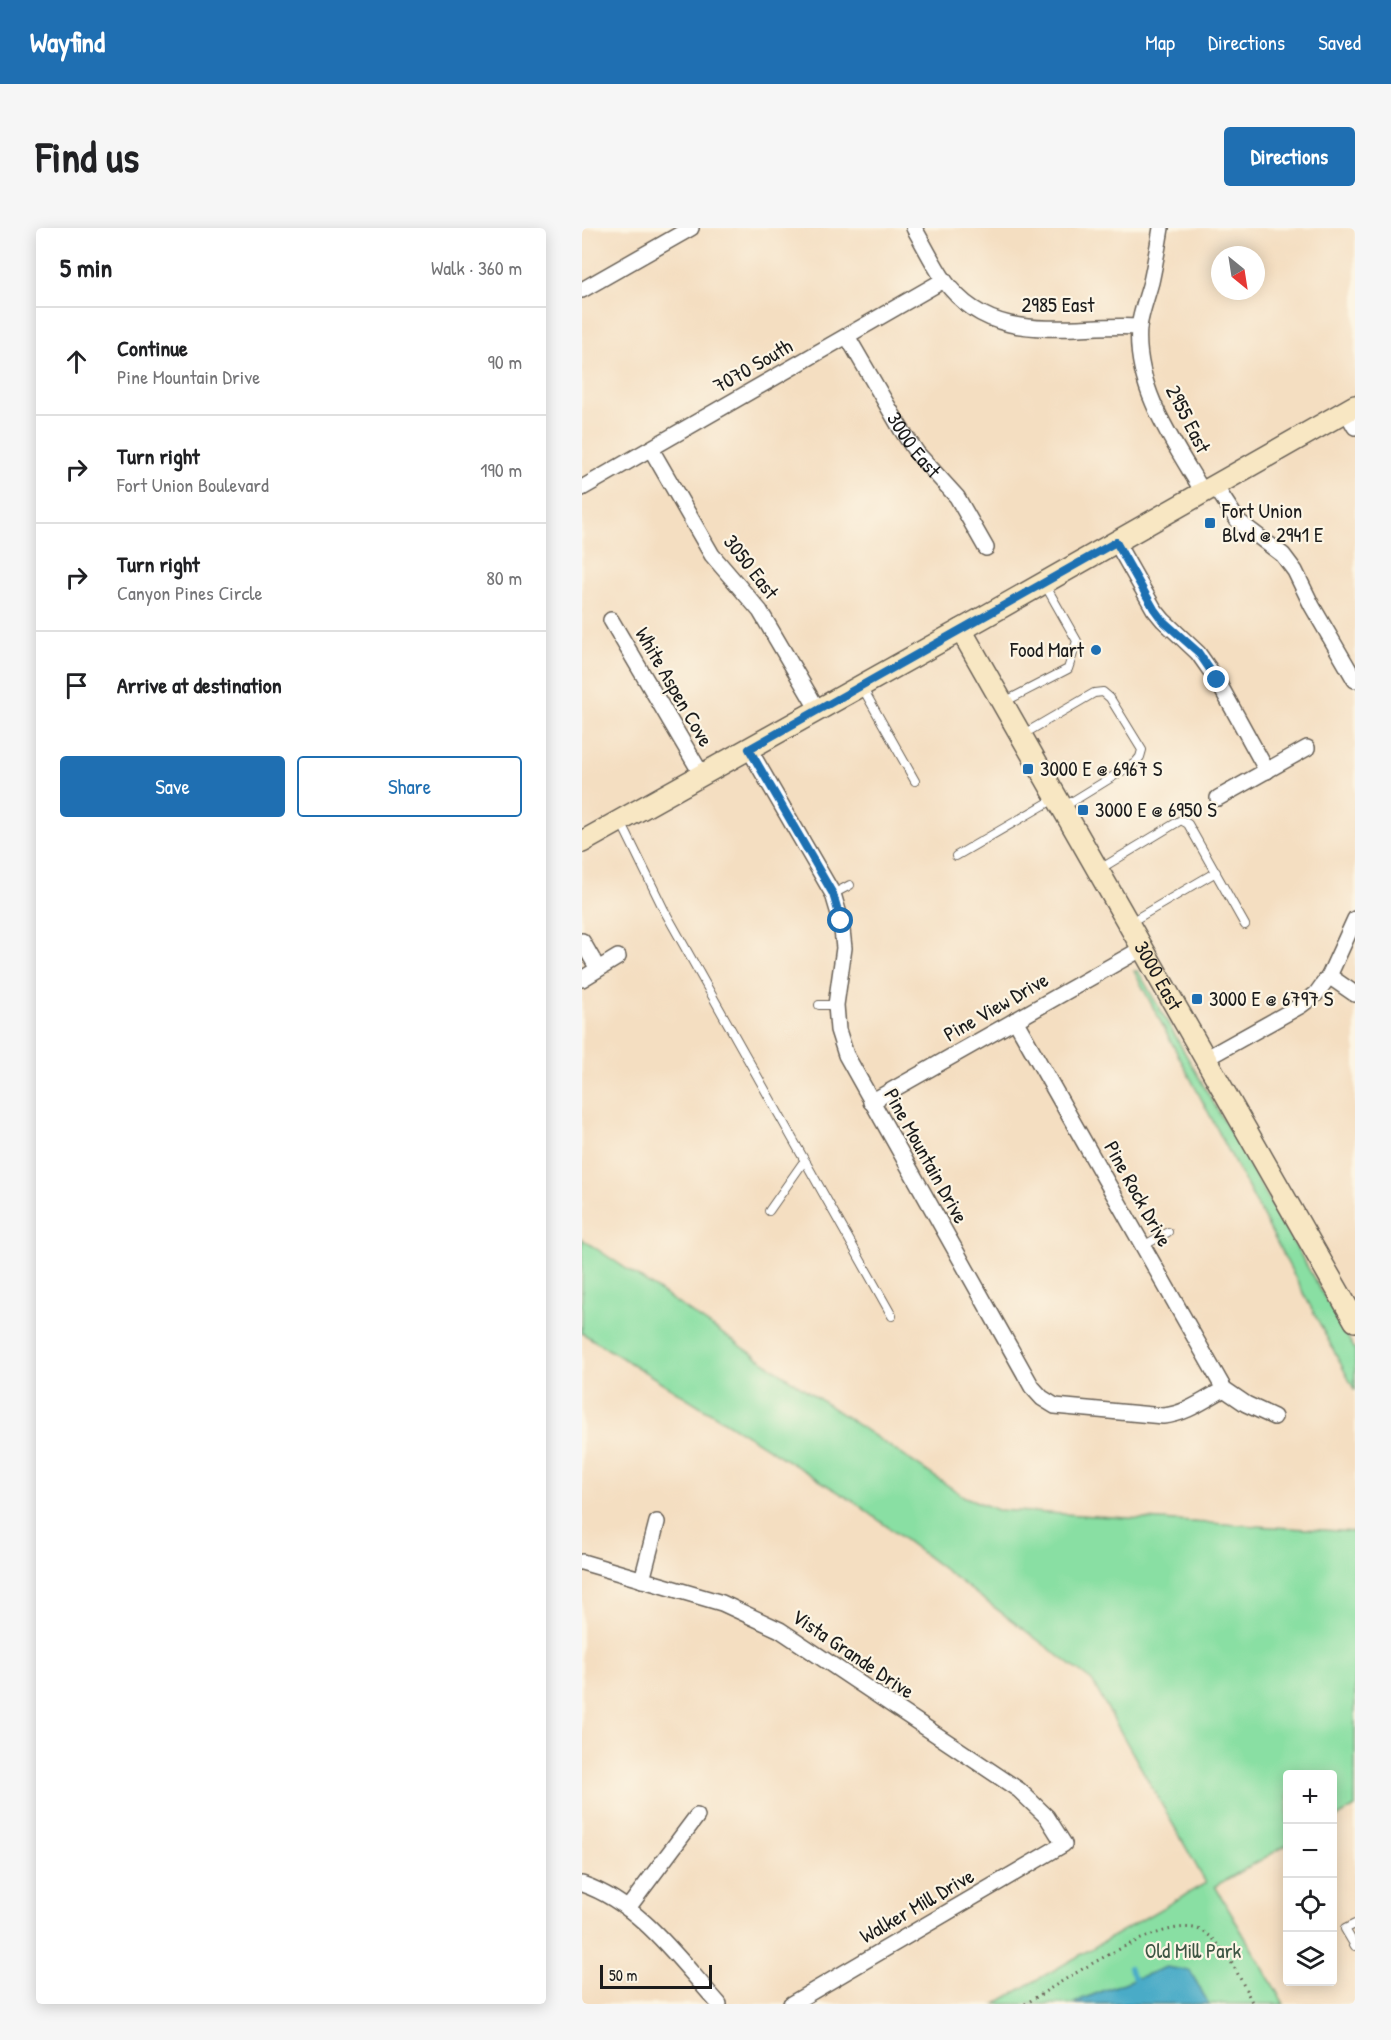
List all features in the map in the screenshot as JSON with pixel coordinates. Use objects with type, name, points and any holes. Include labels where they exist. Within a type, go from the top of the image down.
[{"type":"main road","points":[[582,842],[1209,489],[1352,415]]},
{"type":"main road","name":"3000 East","points":[[961,630],[1355,1322]]},
{"type":"street","points":[[582,290],[692,228]]},
{"type":"street","name":"2985 East","points":[[914,228],[944,280],[960,299],[983,315],[1007,325],[1031,328],[1119,325],[1139,327]]},
{"type":"street","name":"2955 East","points":[[1161,228],[1156,261],[1139,327],[1141,358],[1156,409],[1209,489],[1238,521],[1283,555],[1295,571],[1312,606],[1355,680]]},
{"type":"street","name":"7070 South","points":[[582,488],[944,280]]},
{"type":"street","name":"3000 East","points":[[847,336],[901,429],[917,453],[957,498],[987,548]]},
{"type":"street","name":"3050 East","points":[[651,449],[712,555],[760,611],[818,710]]},
{"type":"street","points":[[1116,542],[1162,620],[1198,652],[1217,680],[1267,771]]},
{"type":"street","name":"White Aspen Cove","points":[[611,620],[702,775]]},
{"type":"street","points":[[1218,798],[1307,748]]},
{"type":"street","name":"Pine Mountain Drive","points":[[749,749],[833,894],[841,921],[844,948],[836,1005],[838,1030],[846,1055],[1032,1387],[1042,1398],[1055,1406],[1163,1416],[1176,1415],[1224,1389]]},
{"type":"street","points":[[1205,1059],[1300,1006],[1316,994],[1329,976],[1355,919]]},
{"type":"street","points":[[582,941],[598,969]]},
{"type":"street","name":"Pine View Drive","points":[[871,1102],[1143,948]]},
{"type":"street","points":[[582,979],[618,957]]},
{"type":"street","points":[[1329,976],[1355,993]]},
{"type":"street","name":"Pine Rock Drive","points":[[1015,1020],[1224,1389]]},
{"type":"street","points":[[1224,1389],[1245,1404],[1274,1417]]},
{"type":"street","points":[[642,1580],[657,1522]]},
{"type":"street","name":"Vista Grande Drive","points":[[582,1562],[722,1603],[780,1630],[1019,1790],[1047,1817],[1064,1844]]},
{"type":"street","points":[[628,1908],[697,1816]]},
{"type":"street","name":"Walker Mill Drive","points":[[791,2004],[1064,1844]]},
{"type":"street","points":[[582,1884],[608,1895],[648,1925],[719,2004]]},
{"type":"lane","points":[[1002,703],[1068,669],[1077,641],[1044,583]]},
{"type":"lane","points":[[862,686],[915,781]]},
{"type":"lane","points":[[956,856],[1135,763],[1142,750],[1110,698],[1103,692],[1094,693],[1022,735]]},
{"type":"lane","points":[[1098,870],[1181,820],[1188,824],[1245,925]]},
{"type":"lane","points":[[620,821],[664,910],[892,1316]]},
{"type":"lane","points":[[1129,923],[1216,872]]},
{"type":"lane","points":[[833,894],[850,885]]},
{"type":"lane","points":[[819,1005],[836,1005]]},
{"type":"lane","points":[[769,1211],[802,1164],[806,1162]]},
{"type":"lane","points":[[1143,1246],[1168,1232]]},
{"type":"lane","points":[[1355,1924],[1345,1929],[1355,1946]]},
{"type":"path","points":[[1024,2004],[1140,1939],[1171,1928],[1188,1926],[1201,1930],[1212,1938],[1225,1953],[1253,2004]]},
{"type":"green space","points":[[1134,971],[1138,971],[1355,1350],[1355,1391]]},
{"type":"green space","name":"Old Mill Park","points":[[582,1239],[965,1497],[998,1510],[1355,1532],[1355,1807],[1337,1818],[1337,1770],[1283,1770],[1283,1847],[1215,1886],[1284,2004],[995,2004],[1206,1883],[1092,1681],[856,1503],[582,1333]]},
{"type":"water","points":[[1166,1967],[1190,1971],[1209,2004],[1073,2004],[1082,1999]]},
{"type":"waterway","points":[[1129,1967],[1138,1983]]},
{"type":"place","name":"Fort Union Blvd @ 2941 E","points":[[1210,523]]},
{"type":"place","name":"Food Mart","points":[[1096,650]]},
{"type":"place","name":"3000 E @ 6967 S","points":[[1028,769]]},
{"type":"place","name":"3000 E @ 6950 S","points":[[1083,810]]},
{"type":"place","name":"3000 E @ 6797 S","points":[[1197,999]]},
{"type":"route","points":[[841,921],[833,894],[749,749],[1116,542],[1162,620],[1198,652],[1217,680]]}]
